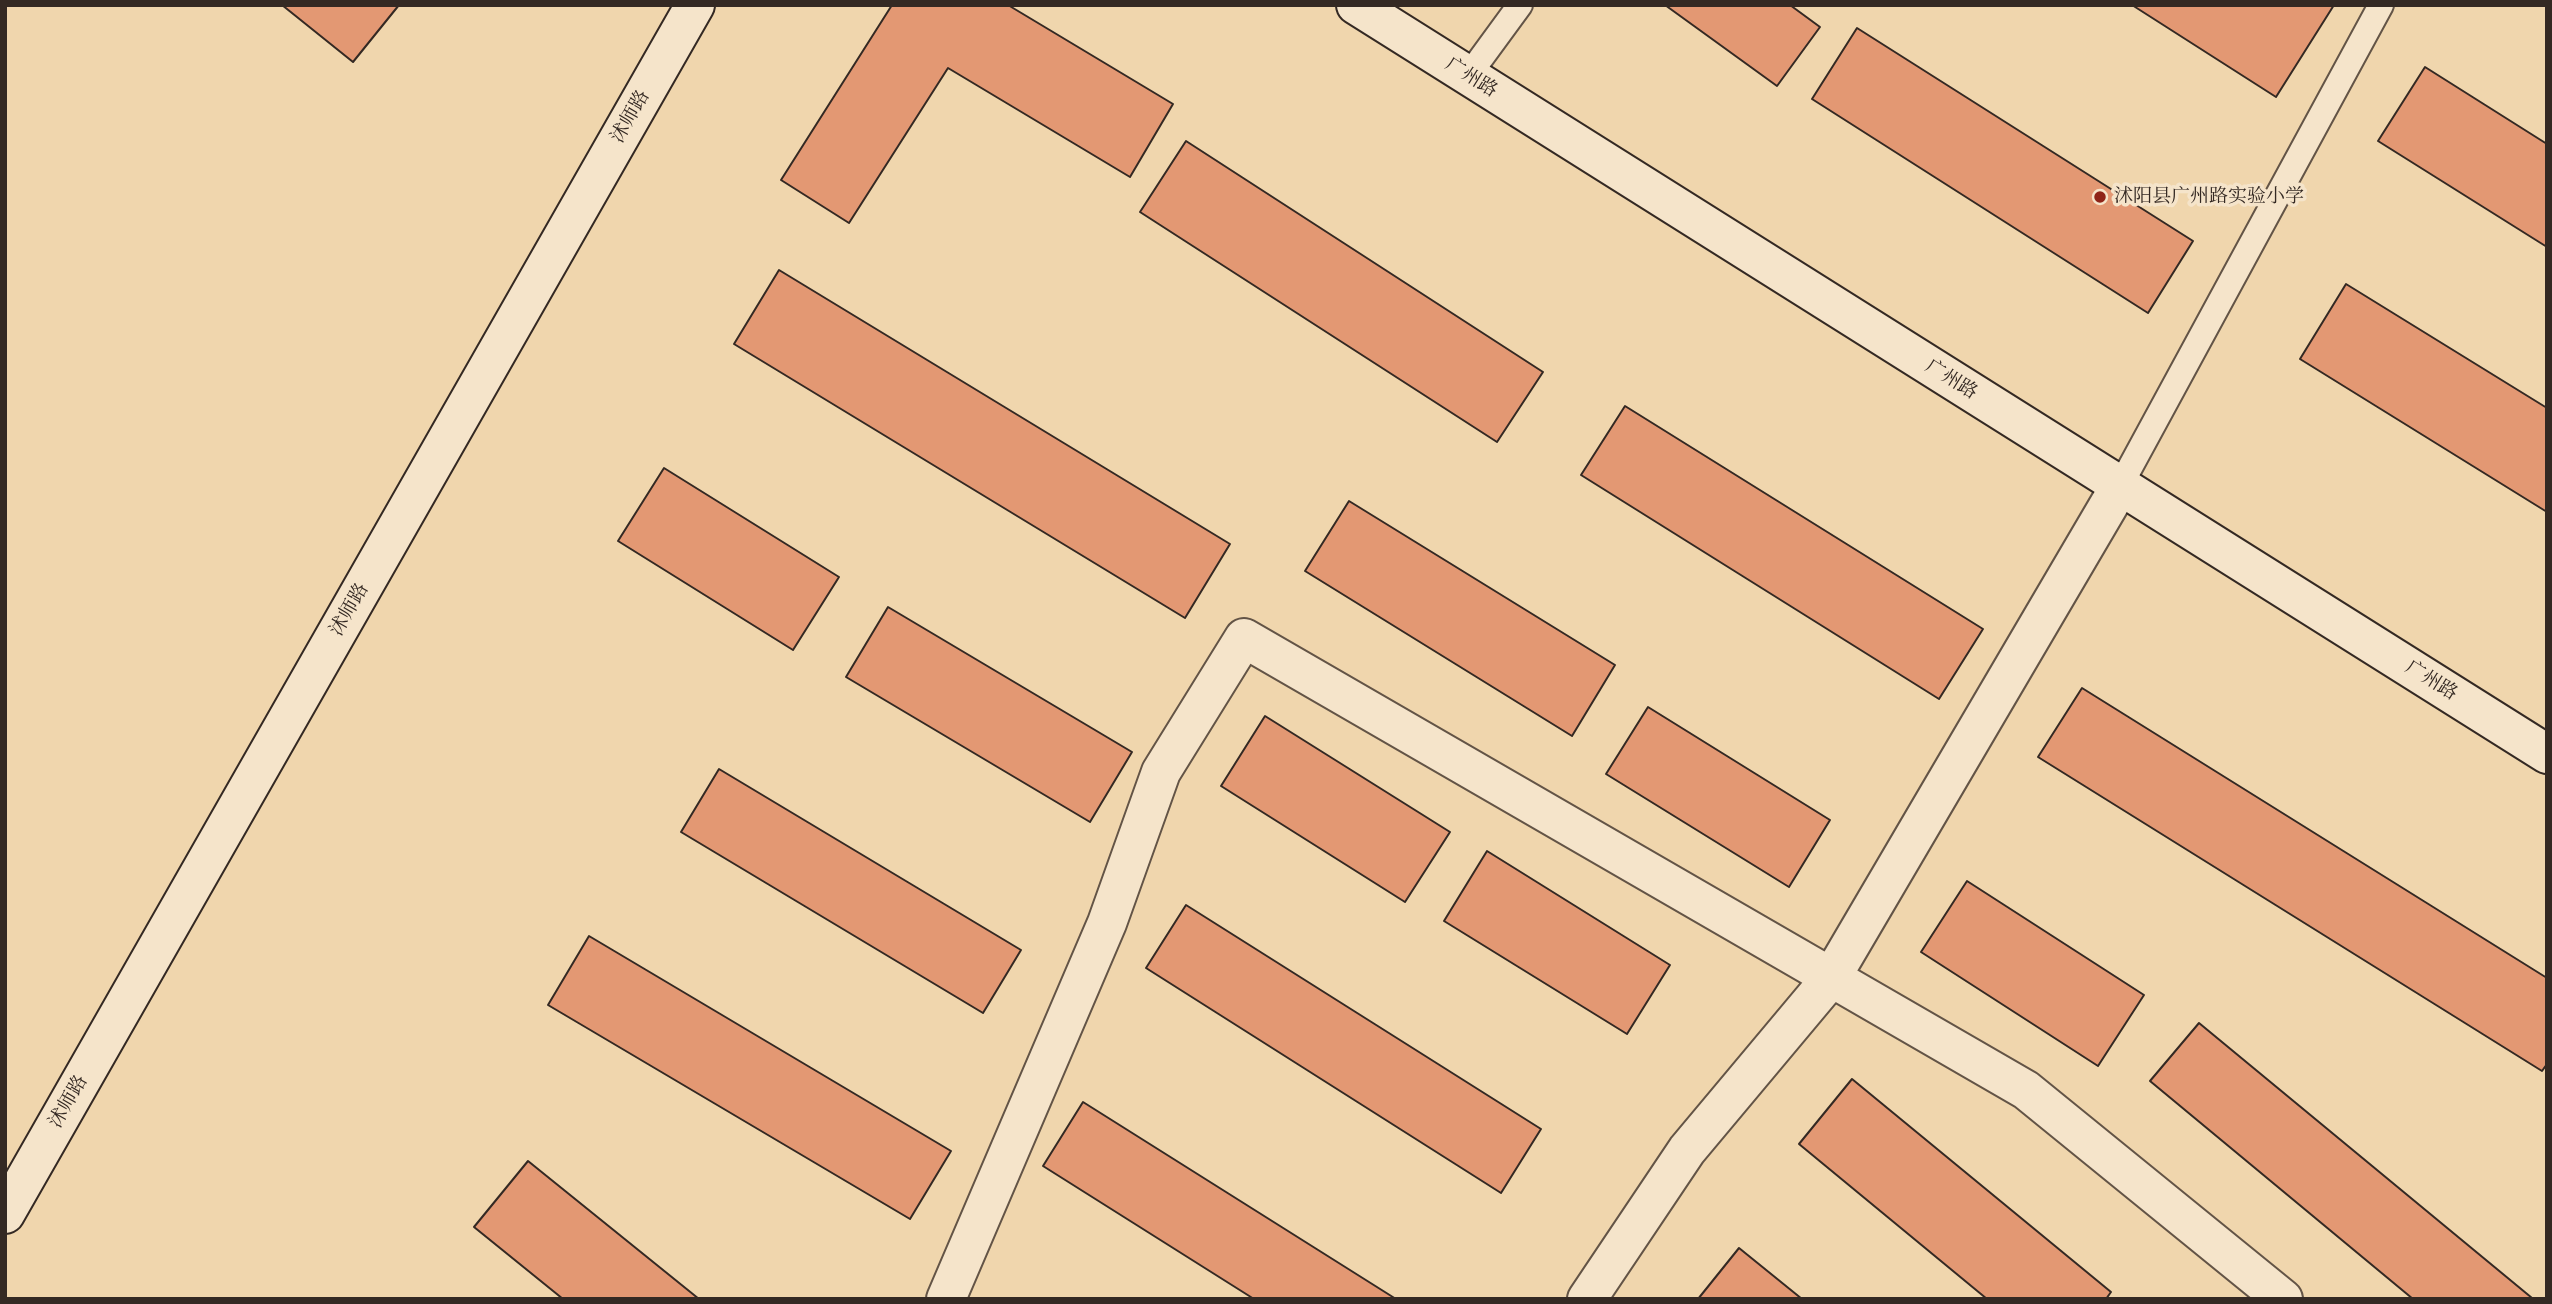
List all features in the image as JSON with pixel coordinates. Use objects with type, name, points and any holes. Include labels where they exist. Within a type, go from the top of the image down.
[{"type":"street","name":"沭师路","points":[[5,1214],[695,5]]},
{"type":"street","name":"广州路","points":[[1356,5],[2547,754]]},
{"type":"street","points":[[1587,1299],[1687,1150],[1831,978],[2120,486]]},
{"type":"street","points":[[946,1299],[1107,923],[1161,772],[1244,638],[2026,1090],[2283,1299]]},
{"type":"lane","points":[[1468,76],[1520,5]]},
{"type":"lane","points":[[2120,486],[2381,5]]},
{"type":"building","points":[[282,5],[399,5],[353,62]]},
{"type":"building","points":[[892,5],[1008,5],[1173,104],[1130,177],[948,68],[849,223],[781,180]]},
{"type":"building","points":[[1665,5],[1790,5],[1820,27],[1777,86]]},
{"type":"building","points":[[2132,5],[2334,5],[2276,97]]},
{"type":"building","points":[[1857,28],[2193,241],[2148,313],[1812,99]]},
{"type":"building","points":[[2425,67],[2547,144],[2547,247],[2378,141]]},
{"type":"building","points":[[1186,141],[1543,372],[1497,442],[1140,212]]},
{"type":"building","points":[[779,270],[1230,544],[1185,618],[734,344]]},
{"type":"building","points":[[2346,284],[2547,408],[2547,512],[2300,359]]},
{"type":"building","points":[[1625,406],[1983,629],[1939,699],[1581,475]]},
{"type":"building","points":[[664,468],[839,577],[793,650],[618,541]]},
{"type":"building","points":[[1349,501],[1615,665],[1572,736],[1305,571]]},
{"type":"building","points":[[888,607],[1132,752],[1090,822],[846,677]]},
{"type":"building","points":[[2082,688],[2547,978],[2547,1064],[2542,1071],[2038,757]]},
{"type":"building","points":[[1648,707],[1830,820],[1789,887],[1606,774]]},
{"type":"building","points":[[1265,716],[1450,832],[1405,902],[1221,786]]},
{"type":"building","points":[[719,769],[1021,950],[983,1013],[681,832]]},
{"type":"building","points":[[1487,851],[1670,965],[1627,1034],[1444,921]]},
{"type":"building","points":[[1967,881],[2144,995],[2098,1066],[1921,952]]},
{"type":"building","points":[[1186,905],[1541,1129],[1501,1193],[1146,968]]},
{"type":"building","points":[[589,936],[951,1151],[910,1219],[548,1005]]},
{"type":"building","points":[[2199,1023],[2532,1298],[2413,1299],[2150,1081]]},
{"type":"building","points":[[1852,1079],[2111,1292],[2106,1299],[1987,1299],[1799,1144]]},
{"type":"building","points":[[1083,1102],[1396,1299],[1254,1299],[1043,1166]]},
{"type":"building","points":[[528,1161],[699,1299],[563,1299],[474,1227]]},
{"type":"building","points":[[1739,1248],[1802,1299],[1698,1299]]},
{"type":"place","name":"沭阳县广州路实验小学","points":[[2100,197]]}]
